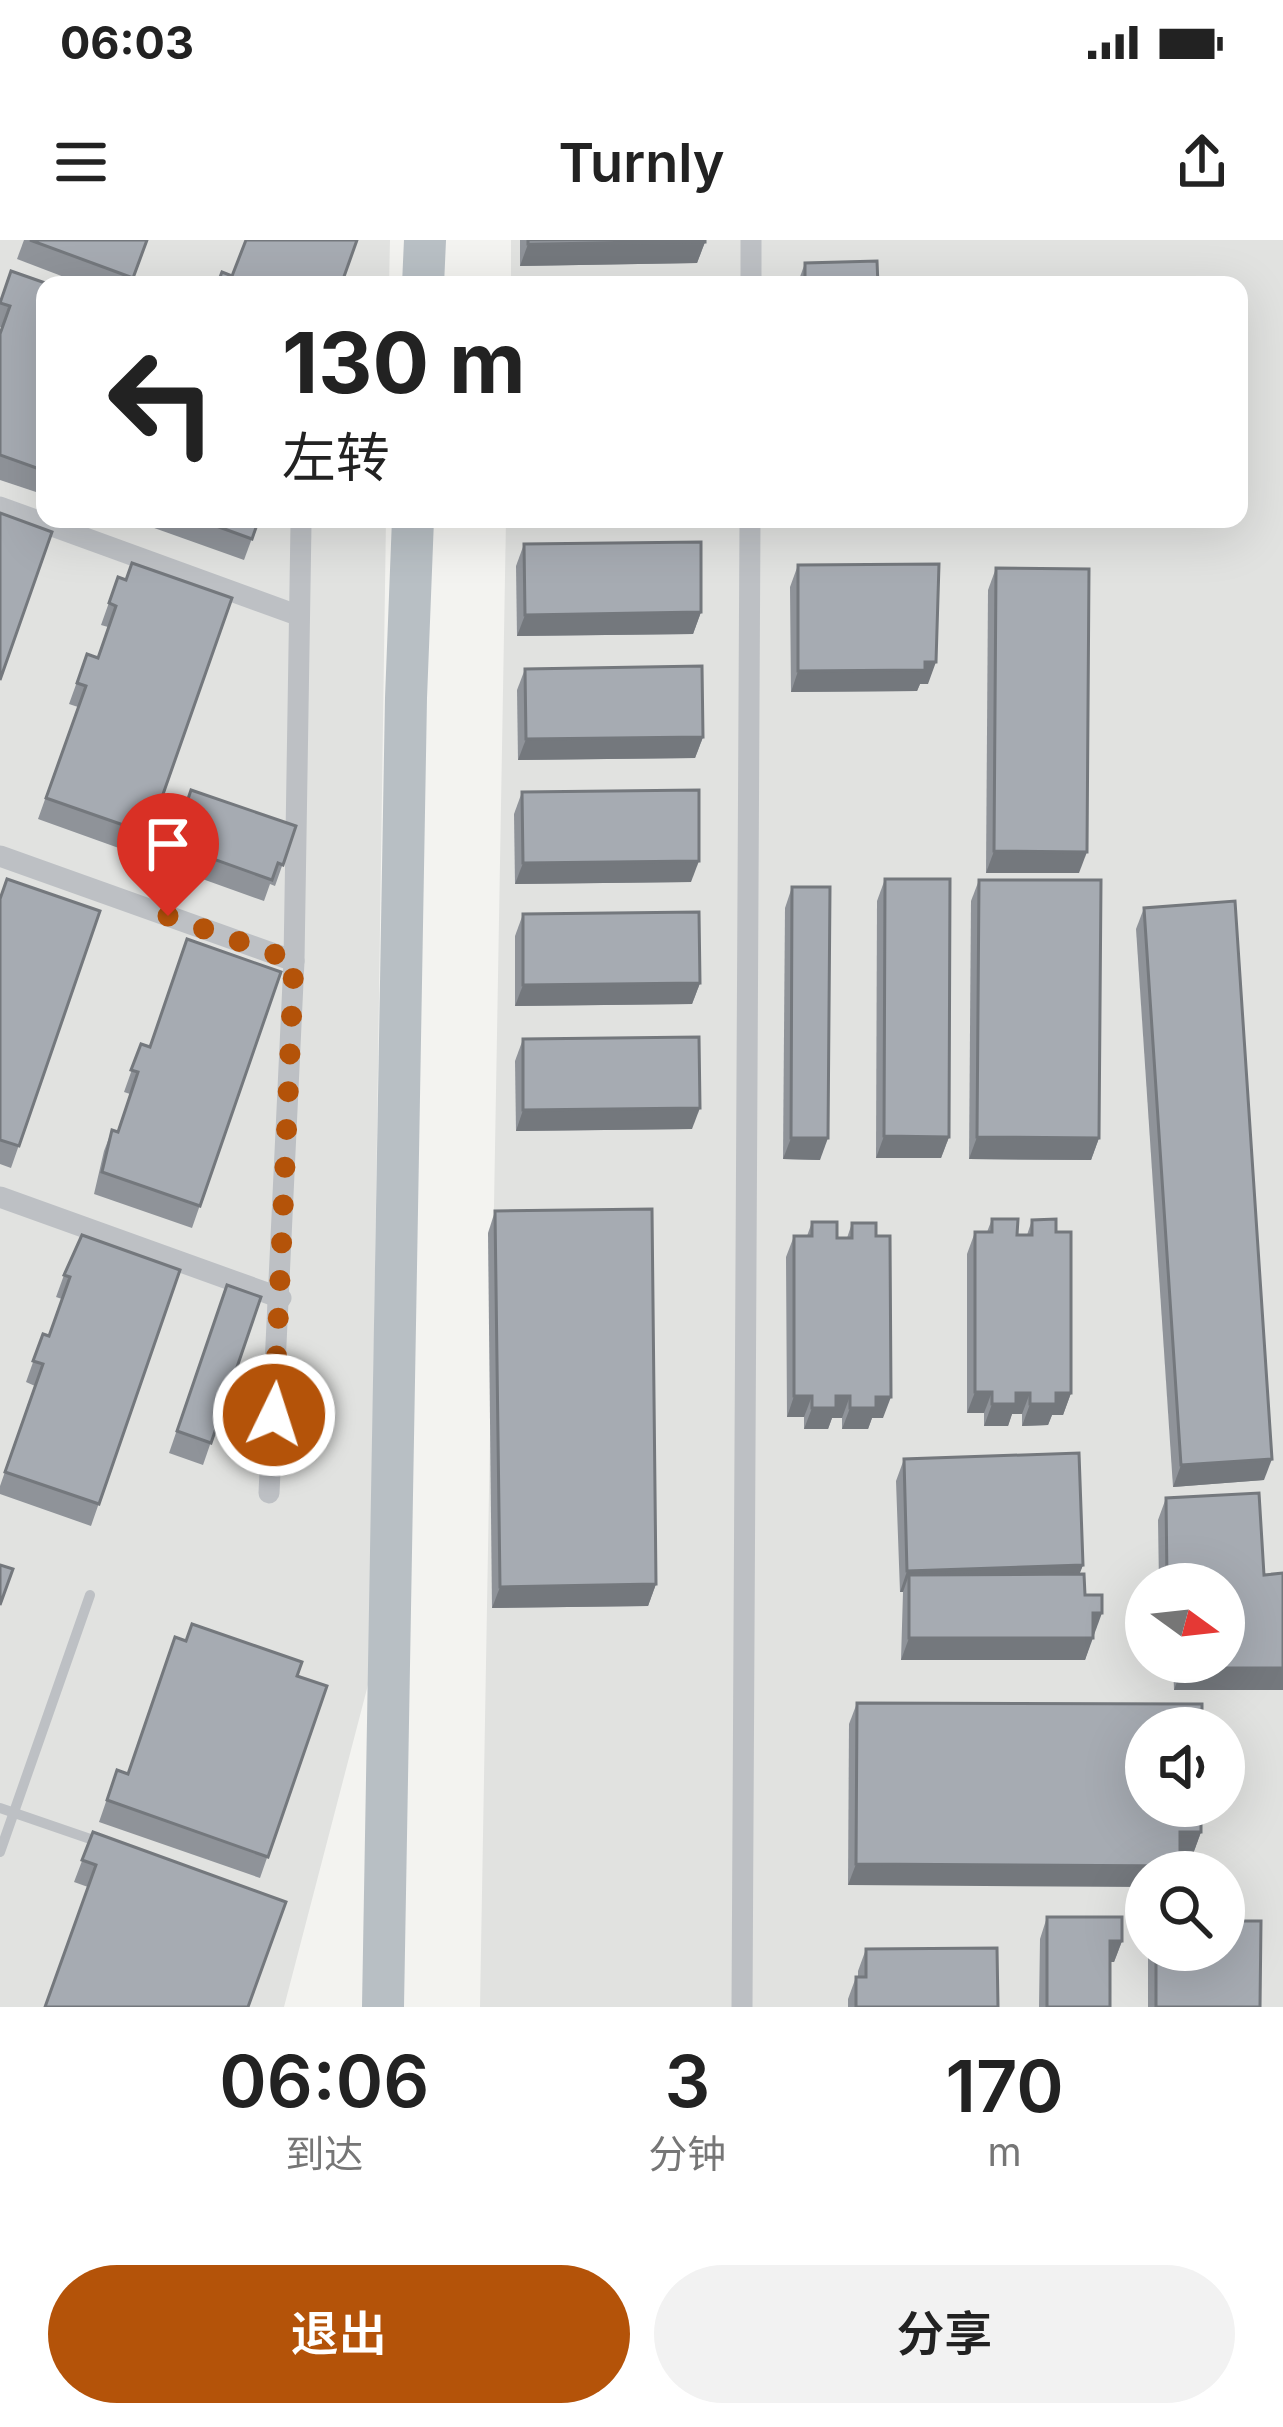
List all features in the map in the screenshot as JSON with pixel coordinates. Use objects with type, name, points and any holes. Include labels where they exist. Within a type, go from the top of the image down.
[{"type":"street","points":[[751,240],[751,276]]},
{"type":"street","points":[[0,507],[36,520]]},
{"type":"street","points":[[58,528],[297,615]]},
{"type":"street","points":[[269,1493],[294,961],[301,528]]},
{"type":"street","points":[[742,2007],[750,528]]},
{"type":"street","points":[[0,856],[294,961]]},
{"type":"street","points":[[0,1197],[281,1298]]},
{"type":"lane","points":[[0,1852],[90,1595]]},
{"type":"lane","points":[[0,1808],[104,1844]]},
{"type":"shaded area","points":[[0,240],[390,240],[389,276],[36,276],[36,528],[386,528],[369,1681],[284,2007],[0,2007]]},
{"type":"shaded area","points":[[511,240],[1283,240],[1283,2007],[480,2007],[506,528],[1248,528],[1248,276],[511,276]]},
{"type":"building","points":[[30,240],[147,240],[134,276]]},
{"type":"building","points":[[246,240],[357,240],[344,276],[232,276]]},
{"type":"building","points":[[528,240],[705,240],[705,242],[528,244]]},
{"type":"building","points":[[877,261],[878,276],[805,276],[805,263]]},
{"type":"building","points":[[11,271],[36,280],[36,468],[0,455],[0,334],[10,306],[0,303]]},
{"type":"building","points":[[0,513],[52,532],[0,680]]},
{"type":"building","points":[[222,528],[256,528],[252,539]]},
{"type":"building","points":[[701,542],[701,612],[525,615],[524,544]]},
{"type":"building","points":[[132,563],[232,598],[149,834],[46,798],[86,686],[77,683],[87,654],[98,658],[116,606],[109,603],[118,577],[126,580]]},
{"type":"building","points":[[939,564],[936,662],[925,662],[925,670],[798,671],[798,565]]},
{"type":"building","points":[[996,568],[1089,569],[1087,852],[994,851]]},
{"type":"building","points":[[702,666],[703,737],[526,739],[525,669]]},
{"type":"building","points":[[191,790],[296,826],[283,865],[278,863],[272,880],[177,846]]},
{"type":"building","points":[[699,790],[699,861],[523,863],[522,792]]},
{"type":"building","points":[[7,879],[100,911],[19,1146],[0,1140],[0,899]]},
{"type":"building","points":[[885,879],[950,879],[949,1137],[884,1136]]},
{"type":"building","points":[[979,880],[1101,880],[1099,1138],[977,1137]]},
{"type":"building","points":[[792,887],[830,887],[828,1138],[791,1138]]},
{"type":"building","points":[[1235,901],[1272,1459],[1181,1465],[1144,908]]},
{"type":"building","points":[[699,912],[700,983],[523,985],[523,914]]},
{"type":"building","points":[[187,939],[281,972],[200,1206],[102,1172],[112,1130],[118,1132],[138,1072],[131,1070],[141,1044],[150,1047]]},
{"type":"building","points":[[699,1037],[700,1108],[523,1110],[523,1039]]},
{"type":"building","points":[[652,1209],[656,1584],[500,1587],[495,1211]]},
{"type":"building","points":[[992,1219],[1018,1219],[1017,1235],[1032,1235],[1032,1220],[1056,1219],[1056,1232],[1071,1232],[1071,1393],[1056,1393],[1056,1404],[1030,1404],[1030,1393],[1016,1393],[1016,1404],[992,1404],[992,1392],[975,1392],[975,1232],[992,1232]]},
{"type":"building","points":[[812,1222],[837,1222],[837,1238],[852,1238],[852,1223],[876,1223],[876,1236],[890,1236],[891,1397],[876,1397],[876,1408],[850,1408],[850,1396],[836,1396],[836,1408],[812,1408],[812,1396],[794,1396],[794,1236],[812,1236]]},
{"type":"building","points":[[82,1235],[180,1270],[99,1504],[5,1472],[43,1364],[33,1361],[43,1334],[49,1336],[70,1277],[64,1275]]},
{"type":"building","points":[[227,1285],[261,1297],[211,1443],[177,1431]]},
{"type":"building","points":[[1079,1453],[1083,1565],[907,1571],[904,1459]]},
{"type":"building","points":[[1259,1493],[1264,1575],[1283,1573],[1283,1668],[1245,1668],[1245,1563],[1167,1563],[1166,1498]]},
{"type":"building","points":[[0,1565],[13,1569],[0,1605]]},
{"type":"building","points":[[1084,1574],[1085,1595],[1102,1595],[1102,1613],[1093,1613],[1093,1638],[909,1638],[909,1575]]},
{"type":"building","points":[[192,1624],[302,1662],[297,1676],[327,1686],[268,1857],[107,1800],[117,1770],[128,1774],[175,1637],[186,1641]]},
{"type":"building","points":[[857,1703],[1202,1704],[1125,1707],[1125,1827],[1201,1827],[1201,1832],[1180,1832],[1180,1851],[1125,1851],[1125,1866],[856,1864]]},
{"type":"building","points":[[93,1832],[286,1902],[248,2007],[45,2007],[96,1865],[82,1860]]},
{"type":"building","points":[[1047,1917],[1122,1917],[1122,1941],[1110,1941],[1110,2007],[1047,2007]]},
{"type":"building","points":[[1245,1921],[1261,1921],[1260,2007],[1156,2007],[1156,1971],[1245,1971]]},
{"type":"building","points":[[997,1948],[998,2007],[856,2007],[856,1977],[866,1977],[866,1949]]},
{"type":"waterway","points":[[423,276],[425,240]]},
{"type":"waterway","points":[[383,2007],[413,528]]},
{"type":"route","points":[[168,916],[294,961],[274,1415]]}]
